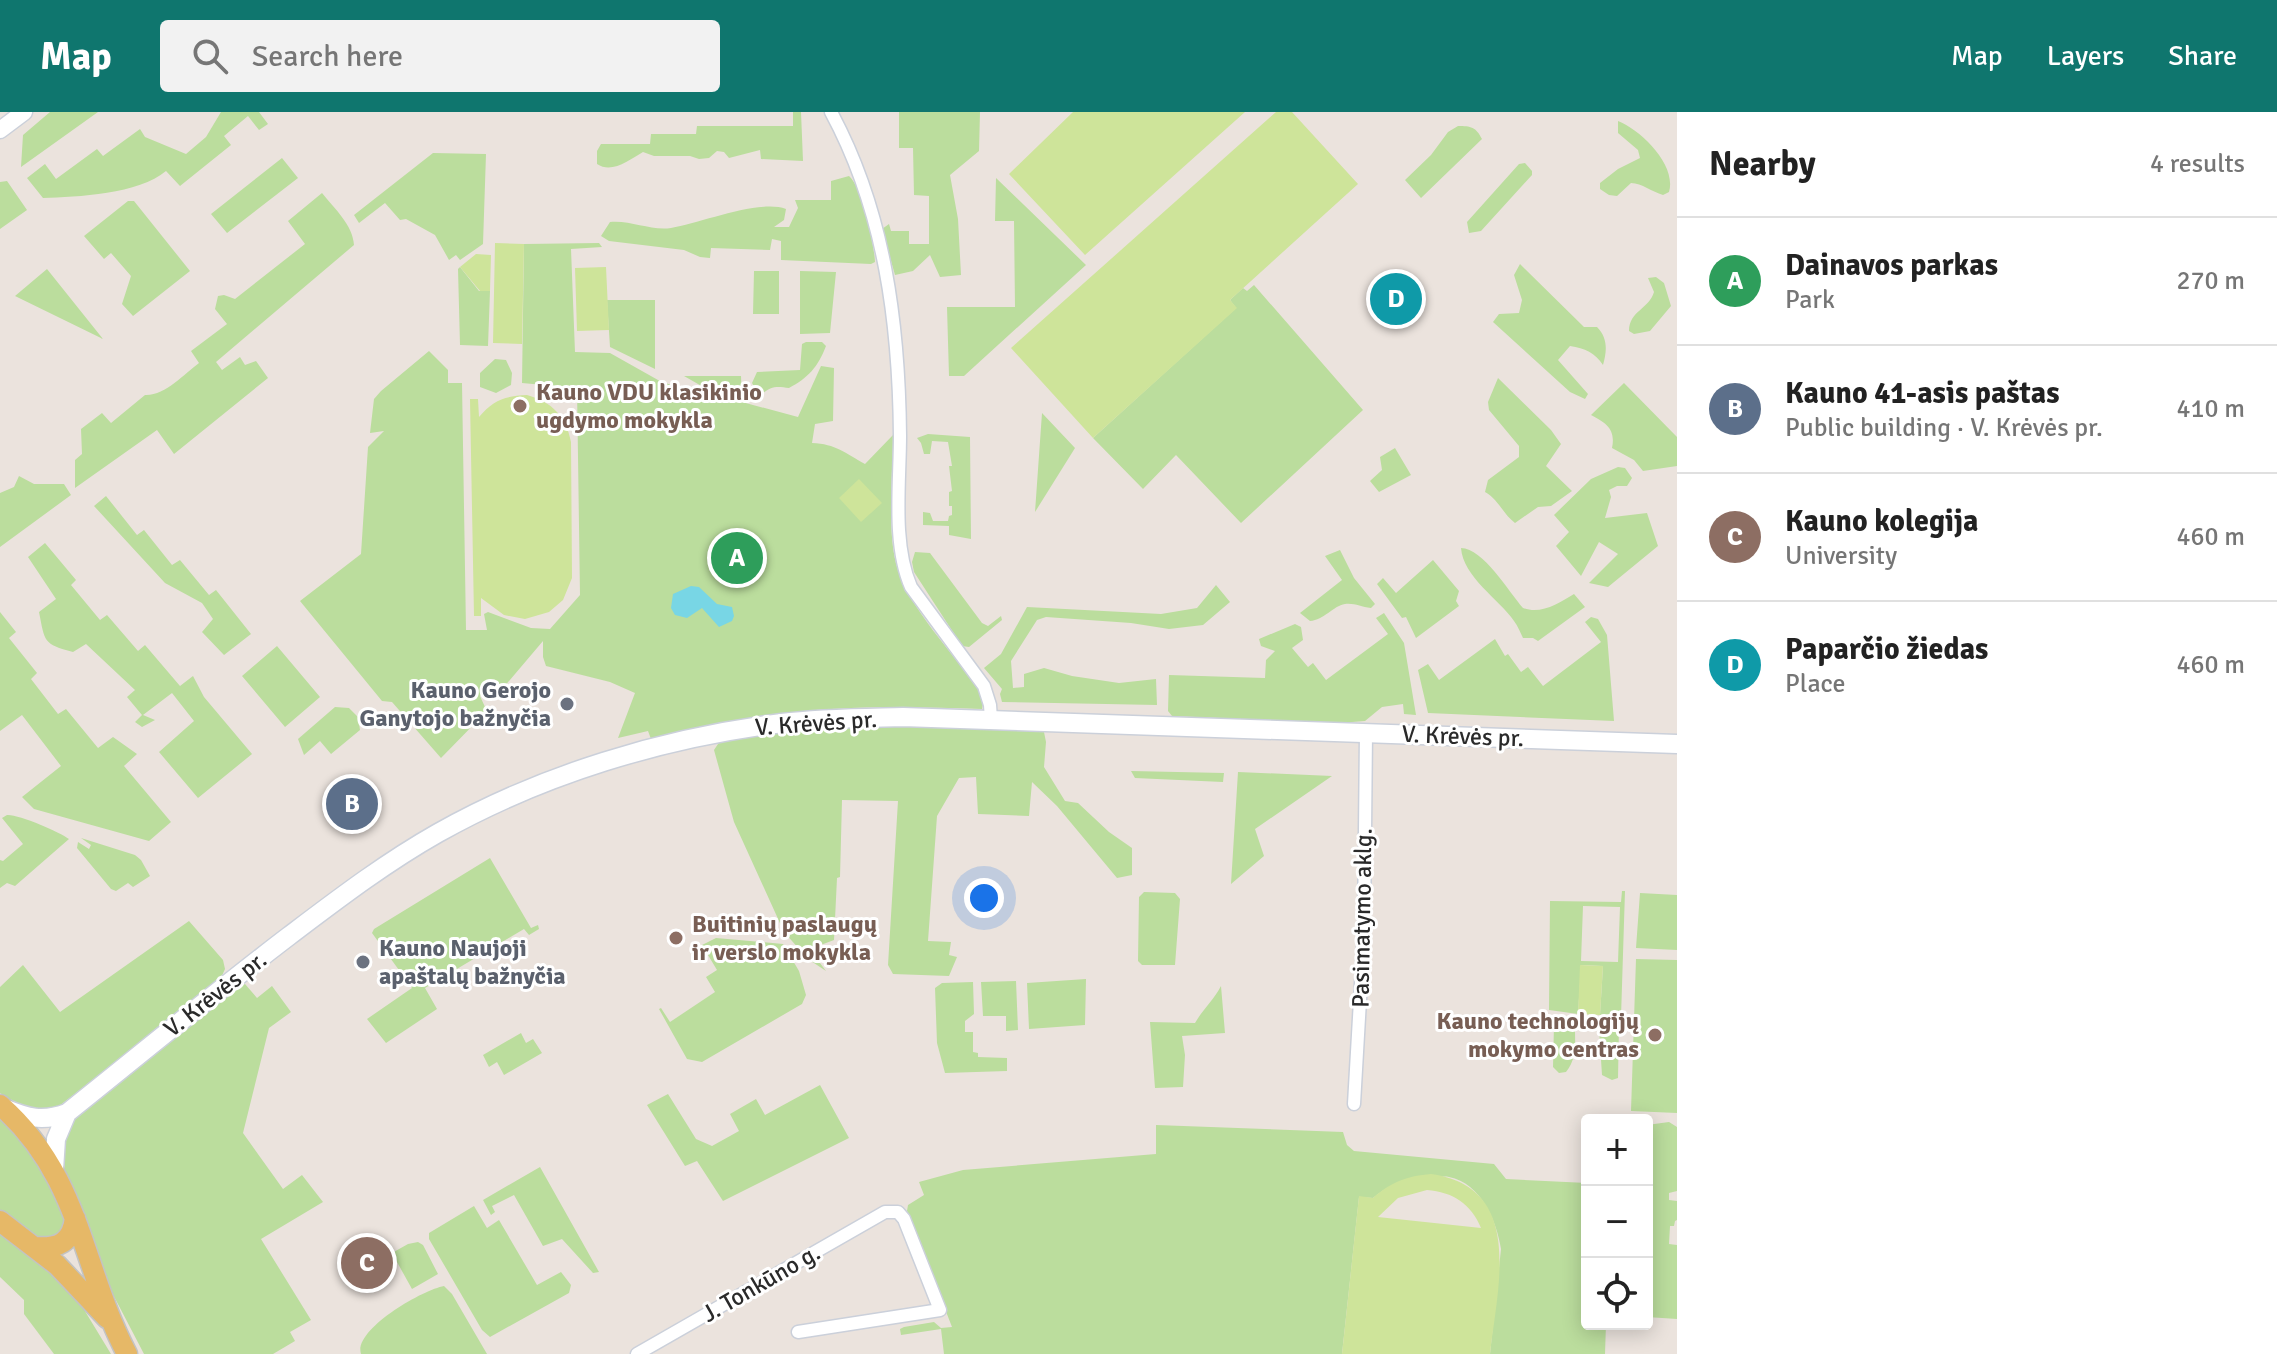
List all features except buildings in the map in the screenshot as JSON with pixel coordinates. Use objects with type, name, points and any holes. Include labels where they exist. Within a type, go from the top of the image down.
[{"type":"main road","name":"V. Krėvės pr.","points":[[67,1113],[242,972],[367,877],[439,833],[539,785],[622,756],[743,728],[828,719],[991,719],[1677,744]]},
{"type":"main road","points":[[2,1107],[22,1116],[44,1120],[67,1113]]},
{"type":"main road","points":[[2,1107],[39,1148],[54,1170],[98,1278],[110,1321],[127,1354]]},
{"type":"main road","points":[[54,1170],[56,1139],[67,1113]]},
{"type":"main road","points":[[34,1247],[51,1249],[61,1245],[74,1229],[75,1218]]},
{"type":"main road","points":[[0,1221],[57,1265],[110,1321]]},
{"type":"street","points":[[0,130],[24,112]]},
{"type":"street","points":[[831,112],[855,160],[889,283],[898,376],[900,538],[904,572],[911,587],[984,686],[991,719]]},
{"type":"street","name":"Pasimatymo aklg.","points":[[1354,1104],[1364,931],[1366,732]]},
{"type":"street","name":"J. Tonkūno g.","points":[[637,1354],[885,1212],[898,1212],[904,1219],[940,1310],[798,1332]]},
{"type":"green space","points":[[50,112],[98,112],[21,167],[23,135]]},
{"type":"green space","points":[[221,112],[259,112],[268,124],[259,130],[248,116],[224,136],[231,145],[180,186],[166,171],[140,185],[124,189],[43,198],[27,178],[45,164],[56,179],[97,149],[103,156],[140,129],[145,137],[186,154],[206,137]]},
{"type":"green space","points":[[793,112],[801,112],[803,161],[761,159],[760,150],[729,158],[724,152],[717,151],[709,158],[699,159],[654,156],[643,152],[614,167],[597,164],[597,151],[601,144],[650,144],[651,134],[696,134],[697,126],[793,126]]},
{"type":"green space","points":[[899,112],[980,112],[979,151],[950,175],[958,219],[961,275],[940,277],[930,255],[913,271],[895,275],[882,229],[889,224],[891,231],[909,231],[909,244],[929,244],[929,196],[914,195],[913,148],[899,148]]},
{"type":"green space","points":[[1073,112],[1245,112],[1085,255],[1009,174]]},
{"type":"green space","points":[[1276,112],[1292,112],[1358,184],[1230,300],[1237,308],[1093,438],[1011,348]]},
{"type":"green space","points":[[1618,121],[1637,132],[1655,150],[1668,171],[1669,192],[1663,195],[1631,183],[1617,196],[1600,189],[1600,183],[1618,169],[1640,158],[1638,150],[1618,133]]},
{"type":"green space","points":[[1458,126],[1473,128],[1482,139],[1421,198],[1405,180],[1431,155],[1448,132]]},
{"type":"green space","points":[[433,153],[486,154],[483,244],[460,260],[456,255],[449,260],[435,235],[406,219],[400,220],[385,203],[359,223],[354,215]]},
{"type":"green space","points":[[282,158],[298,178],[227,233],[211,214]]},
{"type":"green space","points":[[1525,163],[1532,175],[1481,231],[1469,233],[1467,222],[1519,164]]},
{"type":"green space","points":[[849,176],[859,192],[867,216],[875,262],[871,264],[781,260],[781,241],[772,239],[770,250],[711,248],[710,258],[684,250],[609,241],[601,236],[610,222],[671,228],[761,207],[786,209],[784,220],[774,227],[789,227],[798,208],[795,200],[831,200],[831,181]]},
{"type":"green space","points":[[996,178],[1086,265],[964,376],[949,376],[947,307],[1015,307],[1014,221],[995,221]]},
{"type":"green space","points":[[7,181],[27,210],[0,229],[0,182]]},
{"type":"green space","points":[[322,193],[347,224],[354,245],[216,362],[222,370],[240,357],[245,365],[256,361],[268,378],[174,454],[157,430],[75,488],[75,460],[82,454],[81,429],[102,413],[111,423],[145,395],[167,388],[199,363],[191,351],[227,324],[215,309],[218,296],[235,299],[305,244],[288,221]]},
{"type":"green space","points":[[128,201],[134,201],[190,271],[133,316],[122,304],[131,276],[111,253],[104,259],[84,236]]},
{"type":"green space","points":[[495,243],[524,244],[522,344],[493,343]]},
{"type":"green space","points":[[599,243],[602,247],[571,249],[575,352],[610,353],[658,380],[712,401],[719,396],[684,376],[741,376],[742,402],[798,417],[821,366],[834,368],[833,421],[815,424],[812,443],[834,447],[865,464],[893,435],[891,521],[898,570],[922,615],[978,687],[984,697],[982,709],[829,709],[730,722],[651,739],[648,731],[618,738],[635,693],[610,682],[546,666],[543,641],[503,688],[488,687],[480,696],[485,707],[484,714],[441,758],[392,702],[382,701],[300,601],[361,554],[368,447],[384,431],[370,433],[374,399],[429,351],[448,370],[448,383],[462,383],[466,630],[487,630],[484,614],[488,612],[531,628],[550,629],[580,595],[577,388],[522,383],[524,244]]},
{"type":"green space","points":[[476,254],[491,255],[490,291],[480,291],[460,267]]},
{"type":"green space","points":[[1520,264],[1584,327],[1597,327],[1605,340],[1603,365],[1589,352],[1570,346],[1558,360],[1588,394],[1585,399],[1570,392],[1493,322],[1499,314],[1519,313],[1522,300],[1514,275]]},
{"type":"green space","points":[[460,267],[479,291],[490,291],[488,346],[460,345]]},
{"type":"green space","points":[[606,267],[609,330],[577,331],[575,268]]},
{"type":"green space","points":[[47,269],[103,339],[15,296]]},
{"type":"green space","points":[[754,271],[779,271],[779,314],[753,314]]},
{"type":"green space","points":[[800,271],[836,272],[830,333],[800,334]]},
{"type":"green space","points":[[1656,277],[1664,283],[1671,306],[1650,331],[1634,334],[1629,331],[1630,324],[1654,292],[1648,278]]},
{"type":"green space","points":[[1254,285],[1363,410],[1241,523],[1176,455],[1143,489],[1093,438],[1236,308],[1230,300],[1243,288],[1247,291]]},
{"type":"green space","points":[[607,300],[655,300],[655,369],[610,347]]},
{"type":"green space","points":[[822,342],[826,346],[812,371],[789,388],[774,387],[762,394],[757,392],[752,383],[757,372],[800,370],[802,344]]},
{"type":"green space","points":[[495,359],[506,360],[512,373],[511,385],[496,393],[480,387],[480,373]]},
{"type":"green space","points":[[1498,378],[1551,430],[1561,444],[1546,466],[1572,491],[1551,506],[1538,507],[1515,523],[1485,492],[1488,480],[1519,457],[1519,446],[1489,410],[1488,402]]},
{"type":"green space","points":[[1624,383],[1677,437],[1677,466],[1643,471],[1634,460],[1612,448],[1613,436],[1609,427],[1591,415]]},
{"type":"green space","points":[[527,395],[556,411],[566,425],[571,442],[572,578],[563,600],[549,612],[525,619],[504,615],[481,598],[481,616],[474,616],[470,399],[478,399],[479,417],[500,400]]},
{"type":"green space","points":[[1042,413],[1075,448],[1035,512]]},
{"type":"green space","points":[[928,434],[970,437],[971,539],[949,535],[949,526],[923,525],[923,512],[930,513],[933,521],[948,521],[952,515],[952,506],[949,506],[949,492],[952,491],[949,466],[952,466],[948,442],[932,441],[930,454],[924,454],[917,438]]},
{"type":"green space","points":[[1395,448],[1411,475],[1379,492],[1370,481],[1382,470],[1380,457]]},
{"type":"green space","points":[[1618,467],[1625,468],[1632,478],[1627,486],[1609,490],[1611,497],[1605,518],[1647,513],[1658,546],[1608,587],[1589,583],[1618,554],[1599,542],[1581,576],[1556,546],[1569,532],[1554,515],[1591,479]]},
{"type":"green space","points":[[19,476],[34,484],[64,484],[71,495],[0,547],[0,493],[14,487]]},
{"type":"green space","points":[[859,479],[882,503],[861,522],[839,498]]},
{"type":"green space","points":[[106,496],[137,535],[144,530],[172,565],[180,560],[209,595],[216,590],[251,634],[224,655],[202,632],[213,619],[202,603],[165,583],[94,506]]},
{"type":"green space","points":[[45,543],[76,580],[71,585],[100,620],[107,615],[138,651],[145,645],[180,686],[193,676],[204,697],[252,754],[198,798],[159,752],[194,721],[172,693],[143,715],[155,720],[142,727],[135,722],[142,715],[127,697],[135,690],[86,644],[73,652],[56,647],[47,640],[39,612],[56,599],[28,557]]},
{"type":"green space","points":[[1461,548],[1478,555],[1487,563],[1523,608],[1543,609],[1574,594],[1585,607],[1538,641],[1523,638],[1517,625],[1468,569]]},
{"type":"green space","points":[[1340,550],[1354,578],[1375,604],[1371,608],[1345,604],[1310,621],[1300,613],[1342,580],[1325,556]]},
{"type":"green space","points":[[915,552],[930,553],[982,623],[988,626],[1001,616],[1002,620],[969,647],[962,646],[914,572],[912,562]]},
{"type":"green space","points":[[1433,560],[1459,591],[1456,601],[1459,606],[1416,638],[1406,617],[1402,618],[1377,584],[1383,578],[1396,593]]},
{"type":"green space","points":[[1216,585],[1230,602],[1203,625],[1169,629],[1046,617],[1037,620],[1011,661],[1013,688],[1024,687],[1024,674],[1044,668],[1119,683],[1156,679],[1157,705],[1002,702],[1002,689],[984,668],[1001,654],[1027,607],[1161,614],[1197,608]]},
{"type":"green space","points":[[0,612],[16,632],[9,638],[37,673],[31,679],[58,714],[66,709],[98,748],[113,737],[137,754],[124,766],[171,822],[149,841],[34,809],[22,797],[61,766],[22,715],[0,731]]},
{"type":"green space","points":[[1384,613],[1404,643],[1416,715],[1404,714],[1403,704],[1382,707],[1365,721],[1339,723],[1172,716],[1168,711],[1169,675],[1265,678],[1266,660],[1275,651],[1261,646],[1259,639],[1295,624],[1301,627],[1303,640],[1292,648],[1308,667],[1313,663],[1326,680],[1388,634],[1376,618]]},
{"type":"green space","points":[[1591,617],[1598,619],[1607,635],[1614,721],[1428,713],[1418,670],[1428,664],[1439,680],[1495,639],[1505,656],[1508,654],[1521,672],[1528,667],[1543,686],[1601,642],[1585,622]]},
{"type":"green space","points":[[277,646],[320,697],[285,727],[242,676]]},
{"type":"green space","points":[[335,707],[349,708],[358,717],[360,730],[331,754],[320,741],[304,755],[298,739]]},
{"type":"green space","points":[[896,724],[1038,729],[1044,732],[1044,767],[1065,801],[1078,803],[1109,832],[1132,848],[1132,875],[1117,878],[1057,806],[1032,782],[1029,816],[978,814],[976,777],[959,778],[937,816],[928,941],[951,942],[949,955],[957,957],[949,976],[893,974],[888,965],[898,801],[842,800],[834,940],[818,946],[817,959],[826,971],[808,959],[784,932],[734,822],[714,750],[720,741],[806,729]]},
{"type":"green space","points":[[1131,771],[1224,773],[1223,782],[1135,778]]},
{"type":"green space","points":[[1238,772],[1332,776],[1255,829],[1264,856],[1231,884]]},
{"type":"green space","points":[[7,815],[39,824],[69,839],[15,886],[7,883],[0,888],[0,860],[3,861],[23,844],[2,818]]},
{"type":"green space","points":[[81,838],[135,855],[150,876],[133,887],[128,883],[116,891],[111,889],[77,848],[78,842],[89,849],[91,845]]},
{"type":"green space","points":[[490,858],[531,928],[538,925],[539,929],[529,935],[524,929],[425,988],[437,1009],[386,1043],[367,1019],[412,988],[372,933],[374,929]]},
{"type":"green space","points":[[1622,891],[1625,891],[1621,1017],[1600,1015],[1603,966],[1581,965],[1578,1014],[1549,1010],[1550,901],[1621,902]],"holes":[[[1583,906],[1620,907],[1618,962],[1581,961]]]},
{"type":"green space","points":[[1144,892],[1175,893],[1180,899],[1175,965],[1142,965],[1138,961],[1139,897]]},
{"type":"green space","points":[[1640,893],[1677,895],[1677,950],[1636,948]]},
{"type":"green space","points":[[189,921],[223,960],[225,969],[220,980],[53,1111],[22,1108],[0,1093],[0,987],[23,965],[60,1012]]},
{"type":"green space","points":[[716,938],[783,944],[799,971],[806,995],[802,1004],[702,1062],[687,1059],[659,1009],[670,1022],[715,992],[706,977],[717,970],[702,945]]},
{"type":"green space","name":"Kauno technologijų mokymo centras","points":[[1636,959],[1677,960],[1677,1113],[1631,1111]]},
{"type":"green space","points":[[1580,965],[1603,966],[1600,1015],[1578,1014]]},
{"type":"green space","points":[[1086,979],[1085,1025],[1029,1029],[1027,983]]},
{"type":"green space","points":[[1016,981],[1018,1030],[1006,1031],[1006,1016],[983,1016],[981,982]]},
{"type":"green space","points":[[973,982],[974,1014],[965,1021],[965,1032],[973,1032],[973,1052],[978,1053],[978,1057],[1007,1058],[1007,1071],[945,1073],[937,1043],[935,988],[942,983]]},
{"type":"green space","points":[[245,984],[257,998],[272,986],[291,1012],[269,1028],[243,1133],[283,1189],[302,1175],[323,1202],[261,1239],[311,1320],[290,1332],[295,1341],[273,1354],[144,1354],[107,1283],[61,1163],[61,1135],[75,1117],[228,994]]},
{"type":"green space","points":[[1221,986],[1225,1033],[1182,1036],[1185,1055],[1183,1087],[1155,1088],[1150,1022],[1195,1023]]},
{"type":"green space","points":[[1554,1024],[1619,1026],[1618,1078],[1612,1080],[1602,1075],[1599,1029],[1575,1029],[1575,1051],[1570,1067],[1566,1072],[1559,1073],[1553,1067]]},
{"type":"green space","points":[[521,1033],[526,1043],[533,1039],[542,1053],[504,1075],[497,1062],[489,1067],[483,1055]]},
{"type":"green space","points":[[820,1085],[849,1138],[723,1201],[697,1161],[685,1166],[647,1105],[668,1094],[696,1139],[712,1146],[739,1131],[730,1114],[756,1099],[765,1115]]},
{"type":"green space","points":[[0,1116],[36,1157],[65,1216],[65,1229],[60,1236],[36,1238],[0,1212]]},
{"type":"green space","points":[[1669,1122],[1677,1127],[1677,1191],[1669,1193],[1669,1200],[1677,1201],[1677,1220],[1674,1226],[1670,1226],[1669,1244],[1677,1245],[1677,1319],[1653,1317],[1653,1124]]},
{"type":"green space","points":[[1156,1125],[1343,1132],[1347,1145],[1354,1151],[1494,1164],[1506,1179],[1581,1183],[1581,1330],[1606,1330],[1605,1354],[1490,1354],[1501,1249],[1499,1238],[1486,1205],[1478,1195],[1460,1181],[1446,1177],[1394,1185],[1373,1198],[1359,1197],[1342,1354],[944,1354],[941,1329],[901,1335],[900,1329],[904,1327],[934,1322],[941,1328],[952,1327],[907,1211],[908,1205],[924,1195],[919,1182],[963,1170],[1156,1154]]},
{"type":"green space","points":[[540,1167],[599,1272],[593,1273],[562,1239],[543,1246],[514,1195],[492,1206],[495,1212],[491,1215],[483,1200]]},
{"type":"green space","points":[[1431,1174],[1461,1183],[1481,1198],[1493,1219],[1499,1244],[1499,1271],[1490,1354],[1342,1354],[1359,1196],[1373,1198],[1407,1178]],"holes":[[[1427,1190],[1460,1201],[1472,1212],[1481,1228],[1378,1217],[1398,1198]]]},
{"type":"green space","points":[[474,1206],[487,1228],[499,1220],[537,1285],[561,1272],[571,1285],[569,1293],[490,1337],[482,1330],[429,1239],[429,1233]]},
{"type":"green space","points":[[0,1232],[43,1262],[77,1298],[111,1354],[54,1354],[24,1314],[24,1300],[0,1277]]},
{"type":"green space","points":[[418,1242],[423,1245],[438,1274],[412,1289],[392,1253]]},
{"type":"green space","points":[[444,1286],[452,1294],[487,1354],[361,1354],[361,1344],[368,1334],[391,1312]]},
{"type":"water","points":[[691,586],[699,587],[717,604],[732,607],[732,621],[719,627],[702,608],[687,618],[675,615],[671,608],[673,594]]},
{"type":"place","name":"Paparčio žiedas","points":[[1396,299]]},
{"type":"place","name":"Kauno VDU klasikinio ugdymo mokykla","points":[[520,406]]},
{"type":"place","name":"Dainavos parkas","points":[[737,558]]},
{"type":"place","name":"Kauno Gerojo Ganytojo bažnyčia","points":[[567,704]]},
{"type":"place","name":"Kauno 41-asis paštas","points":[[352,804]]},
{"type":"place","name":"Buitinių paslaugų ir verslo mokykla","points":[[676,938]]},
{"type":"place","name":"Kauno Naujoji apaštalų bažnyčia","points":[[363,962]]},
{"type":"place","name":"Kauno technologijų mokymo centras","points":[[1655,1035]]},
{"type":"place","name":"Kauno kolegija","points":[[367,1263]]}]
